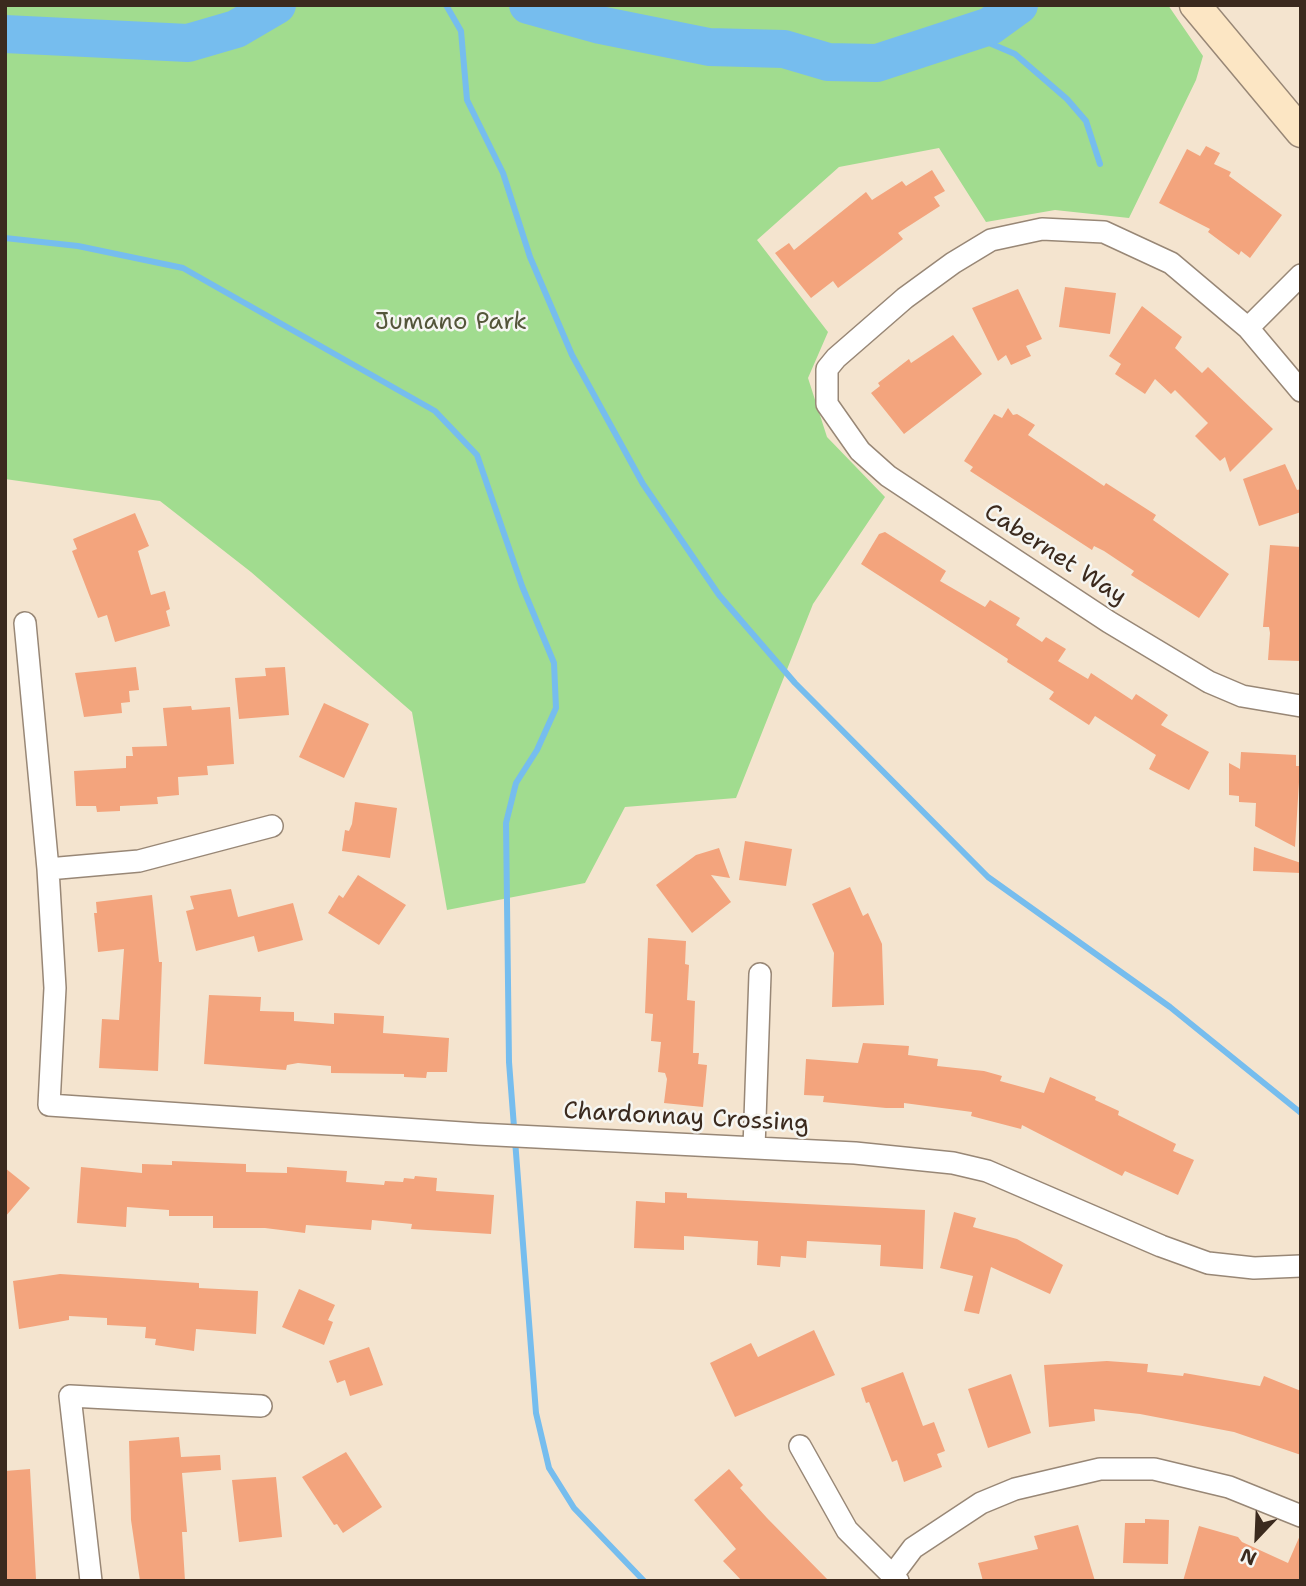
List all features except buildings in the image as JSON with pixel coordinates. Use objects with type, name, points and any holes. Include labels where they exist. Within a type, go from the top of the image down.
[{"type":"street","points":[[1195,5],[1301,132]]},
{"type":"street","name":"Cabernet Way","points":[[1248,328],[1171,263],[1104,232],[1042,229],[991,240],[953,262],[905,298],[827,369],[827,404],[843,432],[888,476],[1109,622],[1209,682],[1242,696],[1301,706]]},
{"type":"street","points":[[1301,275],[1248,328],[1301,391]]},
{"type":"street","points":[[25,624],[48,869],[139,861],[272,826]]},
{"type":"street","name":"Chardonnay Crossing","points":[[48,869],[54,988],[49,1105],[477,1134],[855,1153],[953,1163],[987,1171],[1161,1247],[1208,1263],[1255,1268],[1301,1266]]},
{"type":"street","points":[[754,1148],[760,974]]},
{"type":"street","points":[[91,1581],[70,1396],[261,1406]]},
{"type":"street","points":[[800,1446],[846,1531],[895,1578],[913,1548],[981,1503],[1015,1489],[1100,1469],[1154,1469],[1229,1487],[1301,1516]]},
{"type":"green space","name":"Jumano Park","points":[[5,5],[1168,5],[1203,56],[1196,80],[1129,218],[1055,210],[986,222],[939,148],[839,167],[757,240],[828,332],[808,378],[827,437],[885,497],[813,604],[736,798],[625,807],[585,883],[447,910],[412,712],[251,572],[160,501],[5,479]]},
{"type":"waterway","points":[[5,34],[188,43],[236,29],[277,5]]},
{"type":"waterway","points":[[446,5],[461,31],[467,100],[503,173],[530,257],[572,355],[643,484],[719,595],[795,683],[988,877],[1170,1007],[1301,1113]]},
{"type":"waterway","points":[[528,5],[600,25],[709,47],[784,49],[828,62],[877,63],[990,26],[1019,5]]},
{"type":"waterway","points":[[968,34],[1015,54],[1067,99],[1086,121],[1100,164]]},
{"type":"waterway","points":[[5,238],[78,246],[183,268],[435,411],[477,455],[522,586],[554,663],[556,708],[537,750],[516,783],[506,823],[509,1062],[536,1413],[549,1468],[574,1508],[644,1581]]}]
